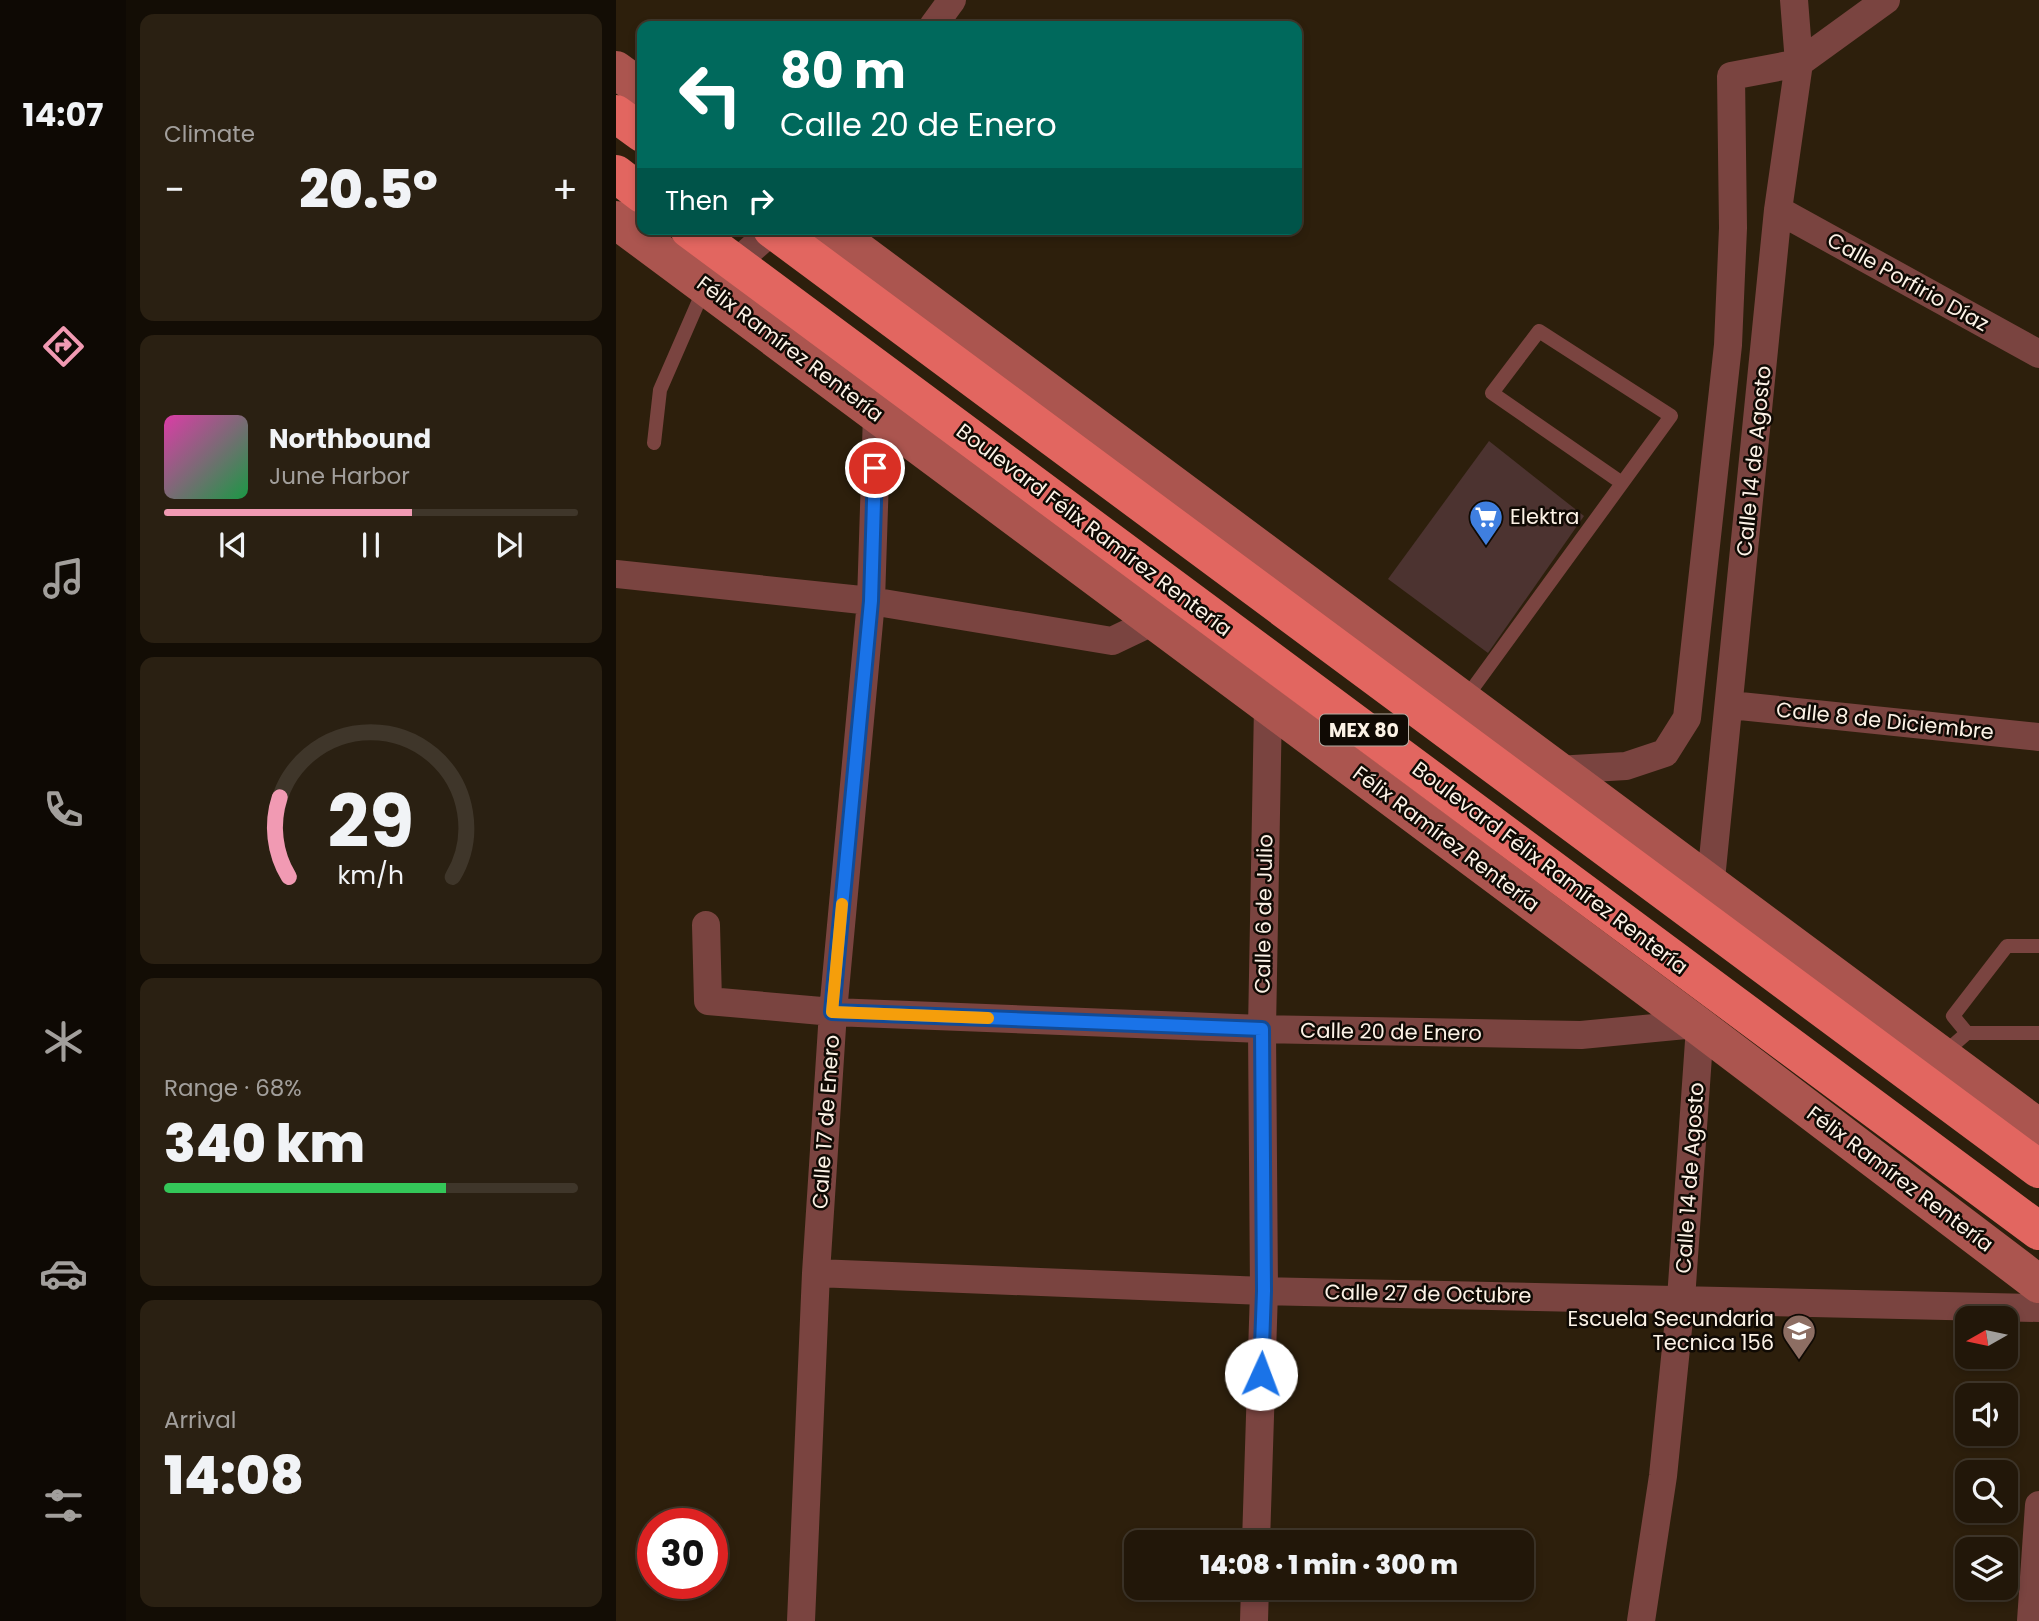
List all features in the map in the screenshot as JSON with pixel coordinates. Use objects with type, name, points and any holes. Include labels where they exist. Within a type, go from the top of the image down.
[{"type":"highway","points":[[616,114],[637,129]]},
{"type":"highway","points":[[616,174],[637,190]]},
{"type":"highway","name":"Boulevard Félix Ramírez Rentería","points":[[697,235],[2039,1231]]},
{"type":"highway","name":"MEX 80","points":[[780,235],[1707,923],[1937,1061],[2039,1169]]},
{"type":"main road","points":[[616,70],[637,85]]},
{"type":"main road","name":"Félix Ramírez Rentería","points":[[616,220],[1698,1025],[2039,1284]]},
{"type":"main road","points":[[837,235],[1711,885],[1937,1061],[2039,1128]]},
{"type":"street","points":[[937,21],[952,0]]},
{"type":"street","name":"Calle 14 de Agosto","points":[[1707,923],[1778,210],[1799,63],[1794,0]]},
{"type":"street","points":[[1556,770],[1626,766],[1665,753],[1687,718],[1728,345],[1733,228],[1731,76],[1799,63],[1885,0]]},
{"type":"street","name":"Calle Porfirio Díaz","points":[[1778,210],[2039,354]]},
{"type":"street","points":[[706,287],[767,235]]},
{"type":"street","points":[[1728,345],[1764,353]]},
{"type":"street","name":"Calle 17 de Enero","points":[[801,1621],[816,1273],[832,1012],[871,601],[877,414]]},
{"type":"street","points":[[616,574],[871,601],[1112,641],[1154,621]]},
{"type":"street","name":"Calle 8 de Diciembre","points":[[1730,705],[2039,737]]},
{"type":"street","name":"Calle 6 de Julio","points":[[1256,1530],[1264,1291],[1262,1029],[1268,706]]},
{"type":"street","name":"Calle 20 de Enero","points":[[706,925],[708,1001],[832,1012],[1262,1029],[1581,1035],[1698,1025]]},
{"type":"street","name":"Calle 14 de Agosto","points":[[1641,1621],[1663,1476],[1681,1299],[1698,1025]]},
{"type":"street","name":"Calle 27 de Octubre","points":[[816,1273],[1264,1291],[2039,1308]]},
{"type":"street","points":[[2031,1621],[2039,1505]]},
{"type":"street","points":[[1254,1621],[1255,1600]]},
{"type":"lane","points":[[654,443],[660,390],[706,287]]},
{"type":"lane","points":[[1464,701],[1622,483],[1671,415],[1539,331],[1492,393],[1622,483]]},
{"type":"lane","points":[[1937,1061],[1953,1016],[2007,946],[2039,946]]},
{"type":"lane","points":[[1937,1061],[2039,1033]]},
{"type":"building","name":"Elektra","points":[[1489,441],[1584,516],[1488,653],[1388,579]]},
{"type":"slow traffic","points":[[842,904],[832,1012],[988,1018]]},
{"type":"place","name":"Elektra","points":[[1486,547]]},
{"type":"place","name":"Escuela Secundaria Tecnica 156","points":[[1799,1361]]},
{"type":"route","points":[[875,468],[871,601],[832,1012],[1262,1029],[1264,1291],[1261,1374]]}]
